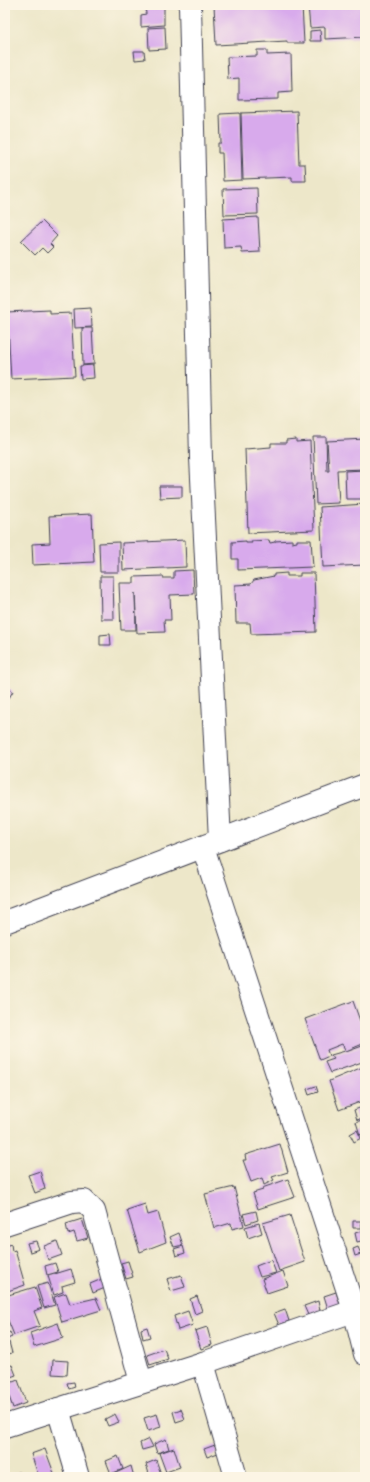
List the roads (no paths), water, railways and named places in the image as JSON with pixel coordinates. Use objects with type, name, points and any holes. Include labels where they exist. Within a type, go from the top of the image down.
[{"type":"street","points":[[190,5],[211,844],[359,1308],[365,1354]]},
{"type":"street","points":[[5,922],[365,785]]},
{"type":"street","points":[[5,1224],[72,1202],[84,1201],[94,1211],[140,1382]]},
{"type":"street","points":[[6,1422],[58,1409],[140,1382],[203,1364],[359,1308]]},
{"type":"street","points":[[203,1364],[236,1477]]},
{"type":"street","points":[[58,1409],[78,1477]]}]
